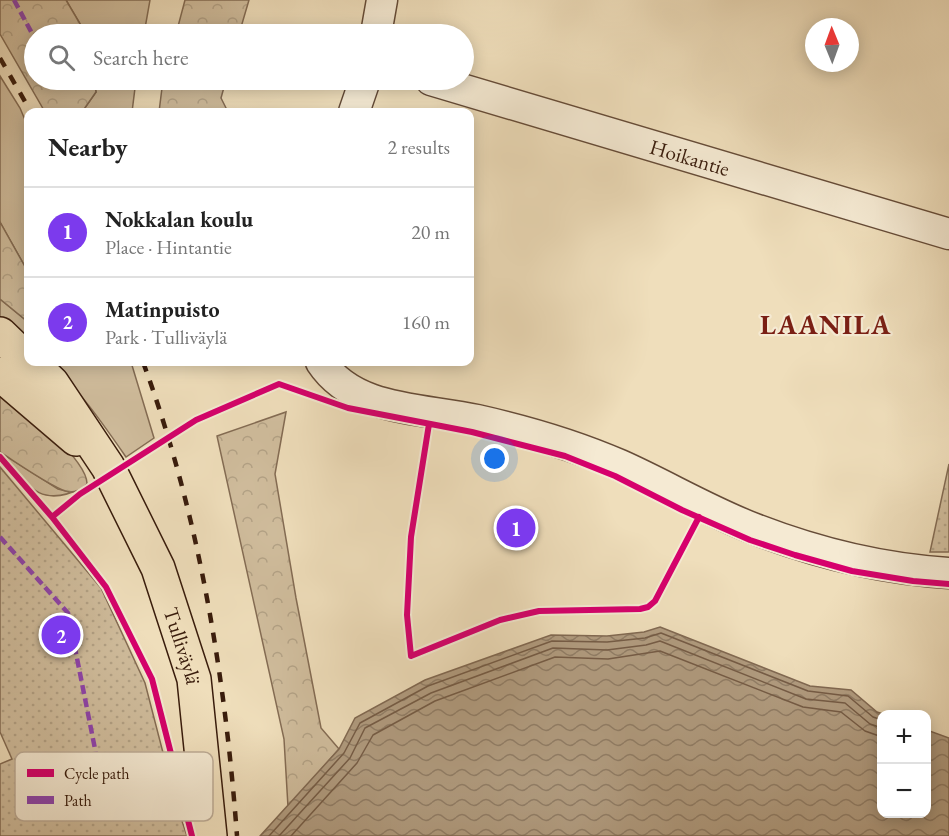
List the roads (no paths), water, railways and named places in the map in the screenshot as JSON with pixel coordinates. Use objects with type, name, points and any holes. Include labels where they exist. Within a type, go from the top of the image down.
[{"type":"main road","name":"Tulliväylä","points":[[0,334],[24,356]]},
{"type":"main road","name":"Tulliväylä","points":[[34,366],[52,383],[108,467],[158,568],[194,679],[201,752]]},
{"type":"main road","name":"Tulliväylä","points":[[0,374],[108,467]]},
{"type":"main road","name":"Tulliväylä","points":[[208,821],[210,836]]},
{"type":"street","points":[[378,24],[382,0]]},
{"type":"street","points":[[355,108],[362,90]]},
{"type":"street","name":"Hoikantie","points":[[465,90],[949,234]]},
{"type":"street","points":[[324,366],[340,384],[357,394],[385,403],[496,424],[568,445],[620,465],[755,529],[853,560],[916,571],[949,573]]},
{"type":"water","points":[[660,627],[810,686],[851,690],[877,712],[877,818],[931,818],[931,731],[949,738],[949,836],[260,836],[339,749],[355,718],[425,680],[551,635],[607,636],[644,632]]},
{"type":"railway","points":[[0,58],[29,108]]},
{"type":"railway","points":[[144,366],[180,478],[206,596],[225,715],[237,836]]},
{"type":"place","name":"Nokkalan koulu","points":[[516,528]]},
{"type":"place","name":"Matinpuisto","points":[[61,635]]},
{"type":"district","name":"LAANILA","points":[[826,324]]}]
